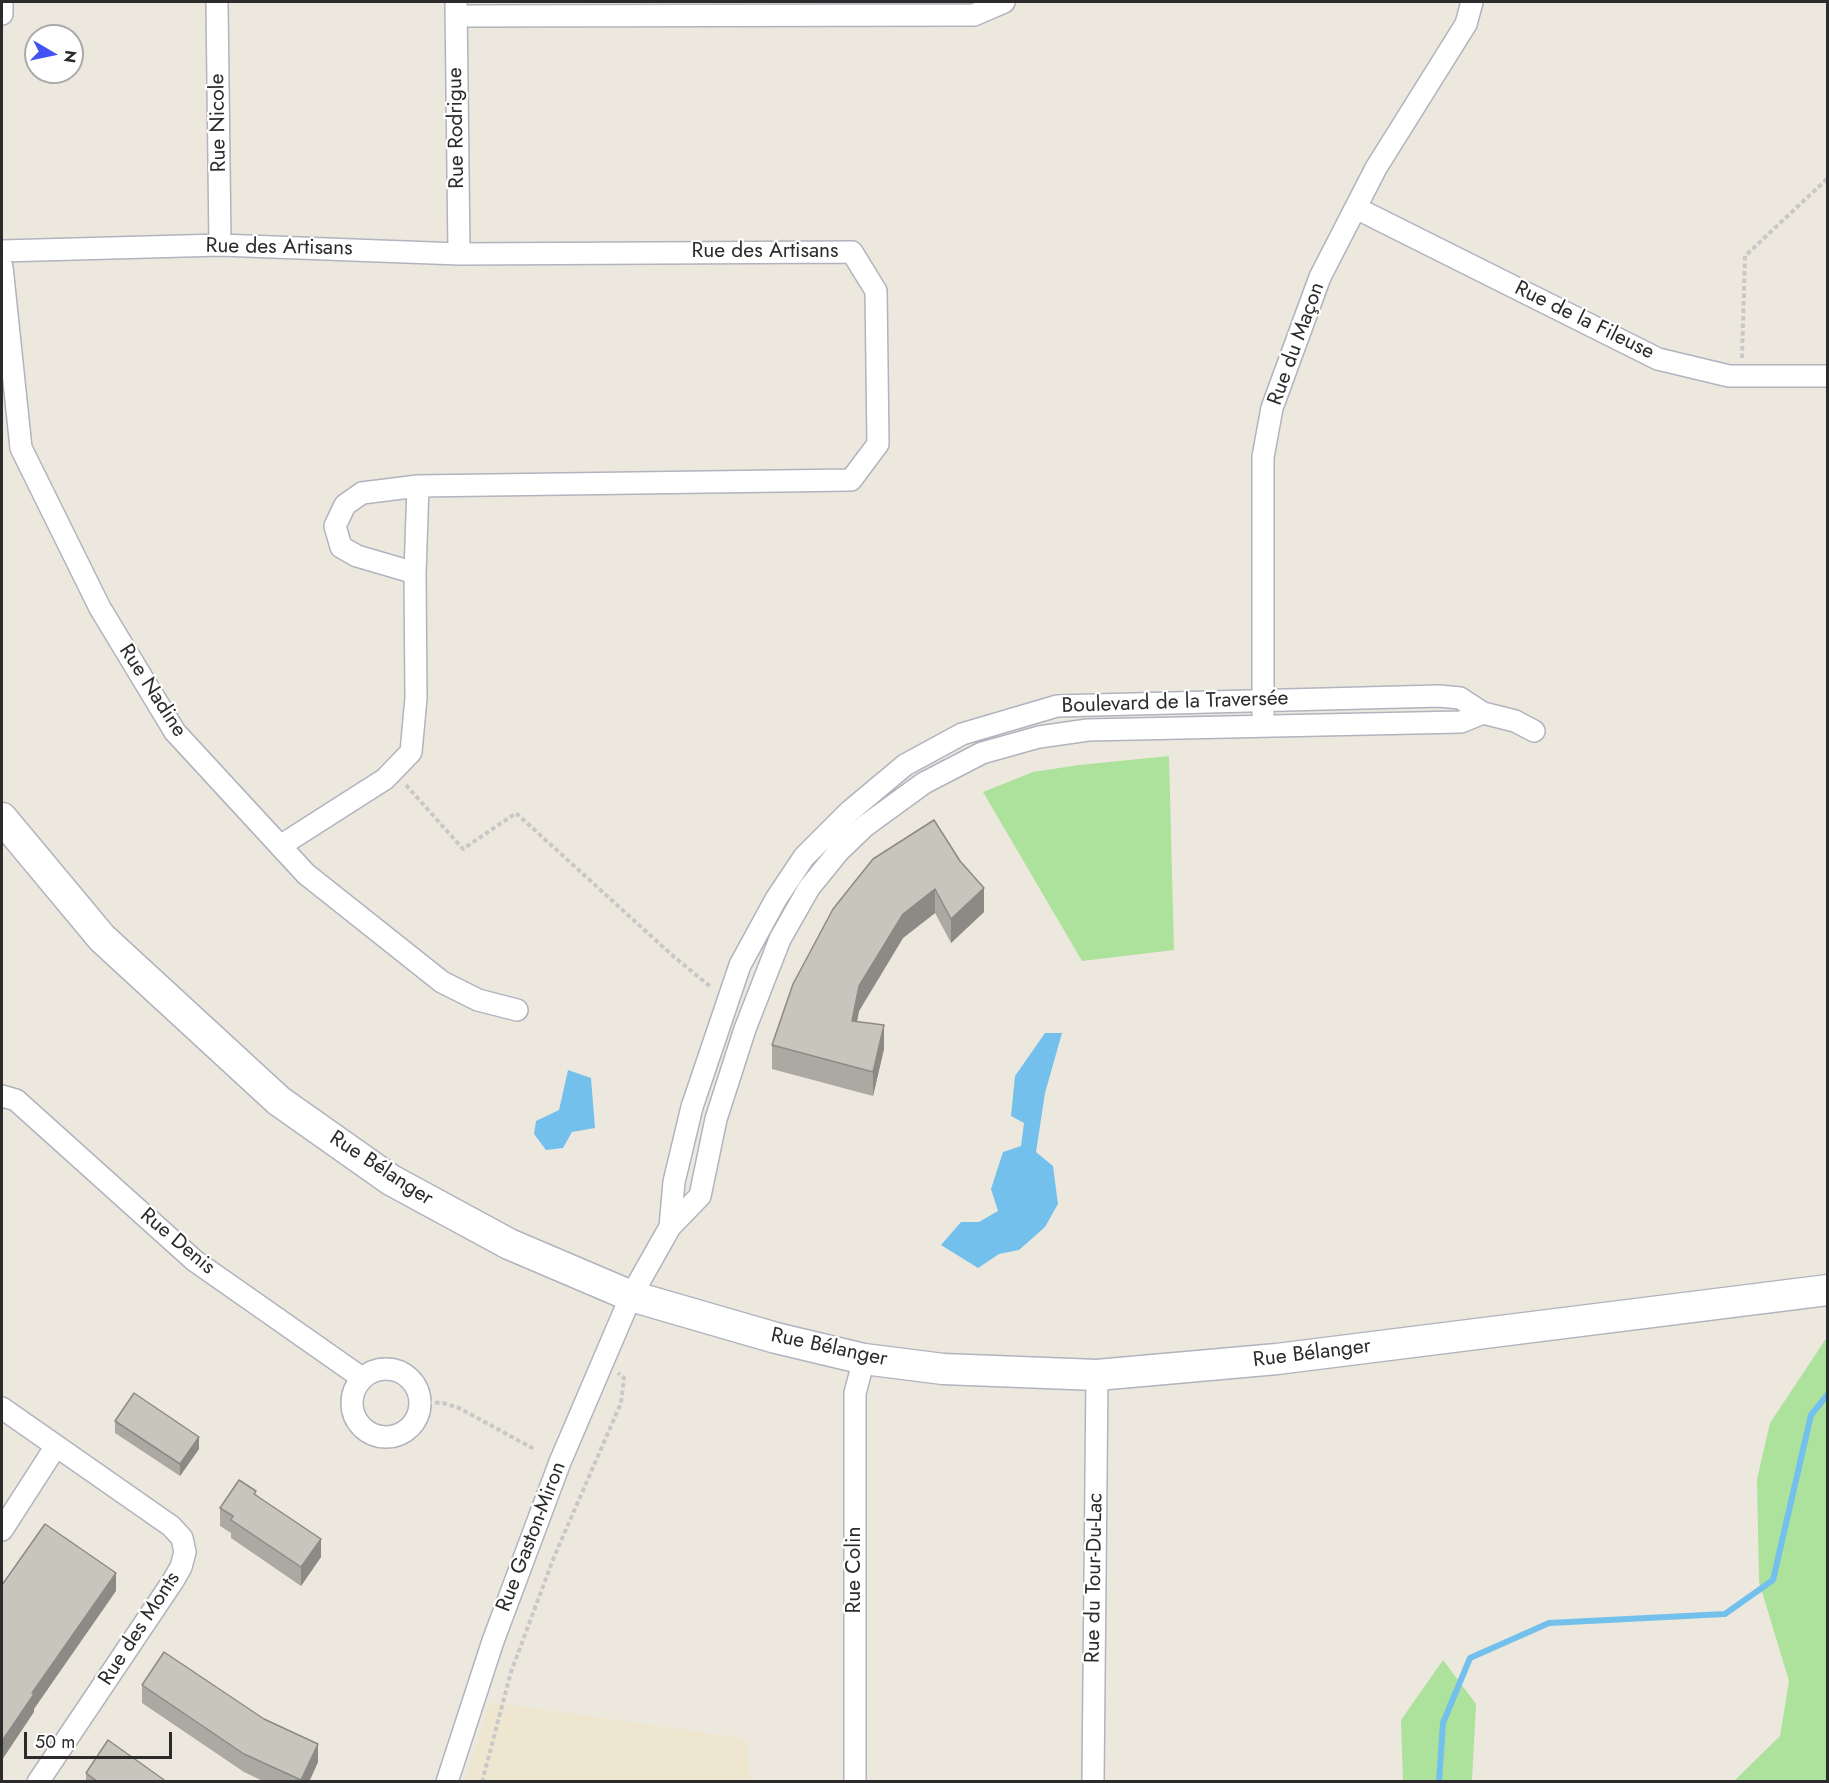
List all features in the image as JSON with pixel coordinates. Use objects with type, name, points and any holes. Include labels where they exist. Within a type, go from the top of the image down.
[{"type":"street","points":[[2,2],[2,14]]},
{"type":"street","name":"Rue Nicole","points":[[217,2],[220,245]]},
{"type":"street","points":[[456,9],[974,15],[1004,2]]},
{"type":"street","name":"Rue du Maçon","points":[[1263,725],[1263,506],[1265,447],[1272,408],[1320,277],[1376,168],[1466,24],[1472,2]]},
{"type":"street","name":"Rue Rodrigue","points":[[456,9],[459,254]]},
{"type":"street","name":"Rue de la Fileuse","points":[[1356,208],[1658,359],[1729,376],[1827,376]]},
{"type":"street","name":"Rue des Artisans","points":[[2,251],[220,245],[459,254],[852,252],[876,291],[879,444],[851,480],[418,486],[363,493],[345,506],[335,526],[340,547],[357,556],[415,573]]},
{"type":"street","name":"Rue Nadine","points":[[2,267],[21,448],[100,608],[176,732],[306,874],[442,982],[478,1000],[517,1010]]},
{"type":"street","points":[[280,846],[385,779],[411,752],[416,698],[415,573],[418,486]]},
{"type":"street","name":"Boulevard de la Traversée","points":[[670,1227],[674,1182],[692,1107],[740,965],[776,899],[804,857],[850,811],[905,765],[962,734],[1057,706],[1439,696],[1460,698],[1483,713],[1504,717],[1534,731]]},
{"type":"street","name":"Boulevard de la Traversée","points":[[631,1296],[670,1227],[700,1196],[716,1119],[745,1029],[780,939],[809,888],[839,851],[865,826],[924,783],[982,753],[1040,737],[1088,730],[1461,722],[1483,713]]},
{"type":"street","name":"Rue Bélanger","points":[[2,818],[102,938],[279,1101],[391,1180],[508,1245],[631,1296],[776,1338],[864,1359],[943,1370],[1097,1375],[1289,1358],[1827,1290]]},
{"type":"street","name":"Rue Denis","points":[[2,1096],[16,1100],[195,1261],[362,1378]]},
{"type":"street","name":"Rue Gaston-Miron","points":[[447,1782],[493,1641],[561,1462],[631,1296]]},
{"type":"street","name":"Rue Colin","points":[[855,1782],[855,1393],[864,1359]]},
{"type":"street","points":[[382,1368],[404,1373],[418,1391],[420,1402],[413,1423],[405,1431],[395,1436],[384,1437],[363,1428],[352,1409],[352,1397],[362,1378],[382,1368]]},
{"type":"street","name":"Rue du Tour-Du-Lac","points":[[1094,1782],[1097,1375]]},
{"type":"street","name":"Rue des Monts","points":[[2,1408],[171,1526],[182,1538],[185,1552],[181,1567],[173,1581],[38,1782]]},
{"type":"street","points":[[2,1530],[56,1446]]},
{"type":"path","points":[[1741,376],[1745,256],[1827,178]]},
{"type":"path","points":[[394,770],[462,849],[516,813],[673,956],[727,999]]},
{"type":"path","points":[[482,1782],[511,1672],[554,1557],[621,1403],[624,1378],[602,1363]]},
{"type":"path","points":[[420,1402],[443,1403],[459,1408],[536,1450]]},
{"type":"shaded area","points":[[490,1702],[747,1739],[749,1781],[466,1781]]},
{"type":"green space","points":[[1169,756],[1174,950],[1082,961],[983,792],[1033,772]]},
{"type":"green space","points":[[1827,1339],[1827,1781],[1734,1781],[1780,1736],[1789,1681],[1759,1582],[1757,1479],[1770,1423]]},
{"type":"green space","points":[[1443,1660],[1476,1704],[1472,1781],[1403,1781],[1401,1720]]},
{"type":"water","points":[[1045,1033],[1062,1033],[1045,1093],[1036,1152],[1053,1166],[1058,1204],[1045,1227],[1019,1250],[999,1254],[978,1268],[941,1245],[961,1222],[979,1222],[998,1211],[991,1189],[1003,1152],[1021,1146],[1024,1123],[1011,1116],[1015,1076]]},
{"type":"water","points":[[568,1070],[591,1078],[595,1128],[572,1132],[563,1148],[546,1150],[534,1134],[536,1121],[559,1110]]},
{"type":"building","points":[[934,820],[960,861],[984,888],[951,919],[935,889],[903,914],[859,986],[852,1021],[884,1025],[873,1072],[772,1045],[793,984],[833,909],[873,859]]},
{"type":"building","points":[[134,1393],[199,1437],[180,1464],[115,1421]]},
{"type":"building","points":[[239,1480],[256,1491],[254,1494],[321,1539],[301,1567],[231,1520],[233,1516],[220,1508]]},
{"type":"building","points":[[45,1524],[116,1573],[32,1693],[34,1694],[2,1741],[2,1585]]},
{"type":"building","points":[[164,1652],[264,1719],[318,1744],[301,1780],[244,1754],[142,1685]]},
{"type":"building","points":[[108,1740],[167,1782],[98,1782],[86,1773]]},
{"type":"waterway","points":[[1439,1782],[1443,1723],[1470,1658],[1549,1623],[1725,1614],[1773,1580],[1811,1415],[1828,1394]]}]
